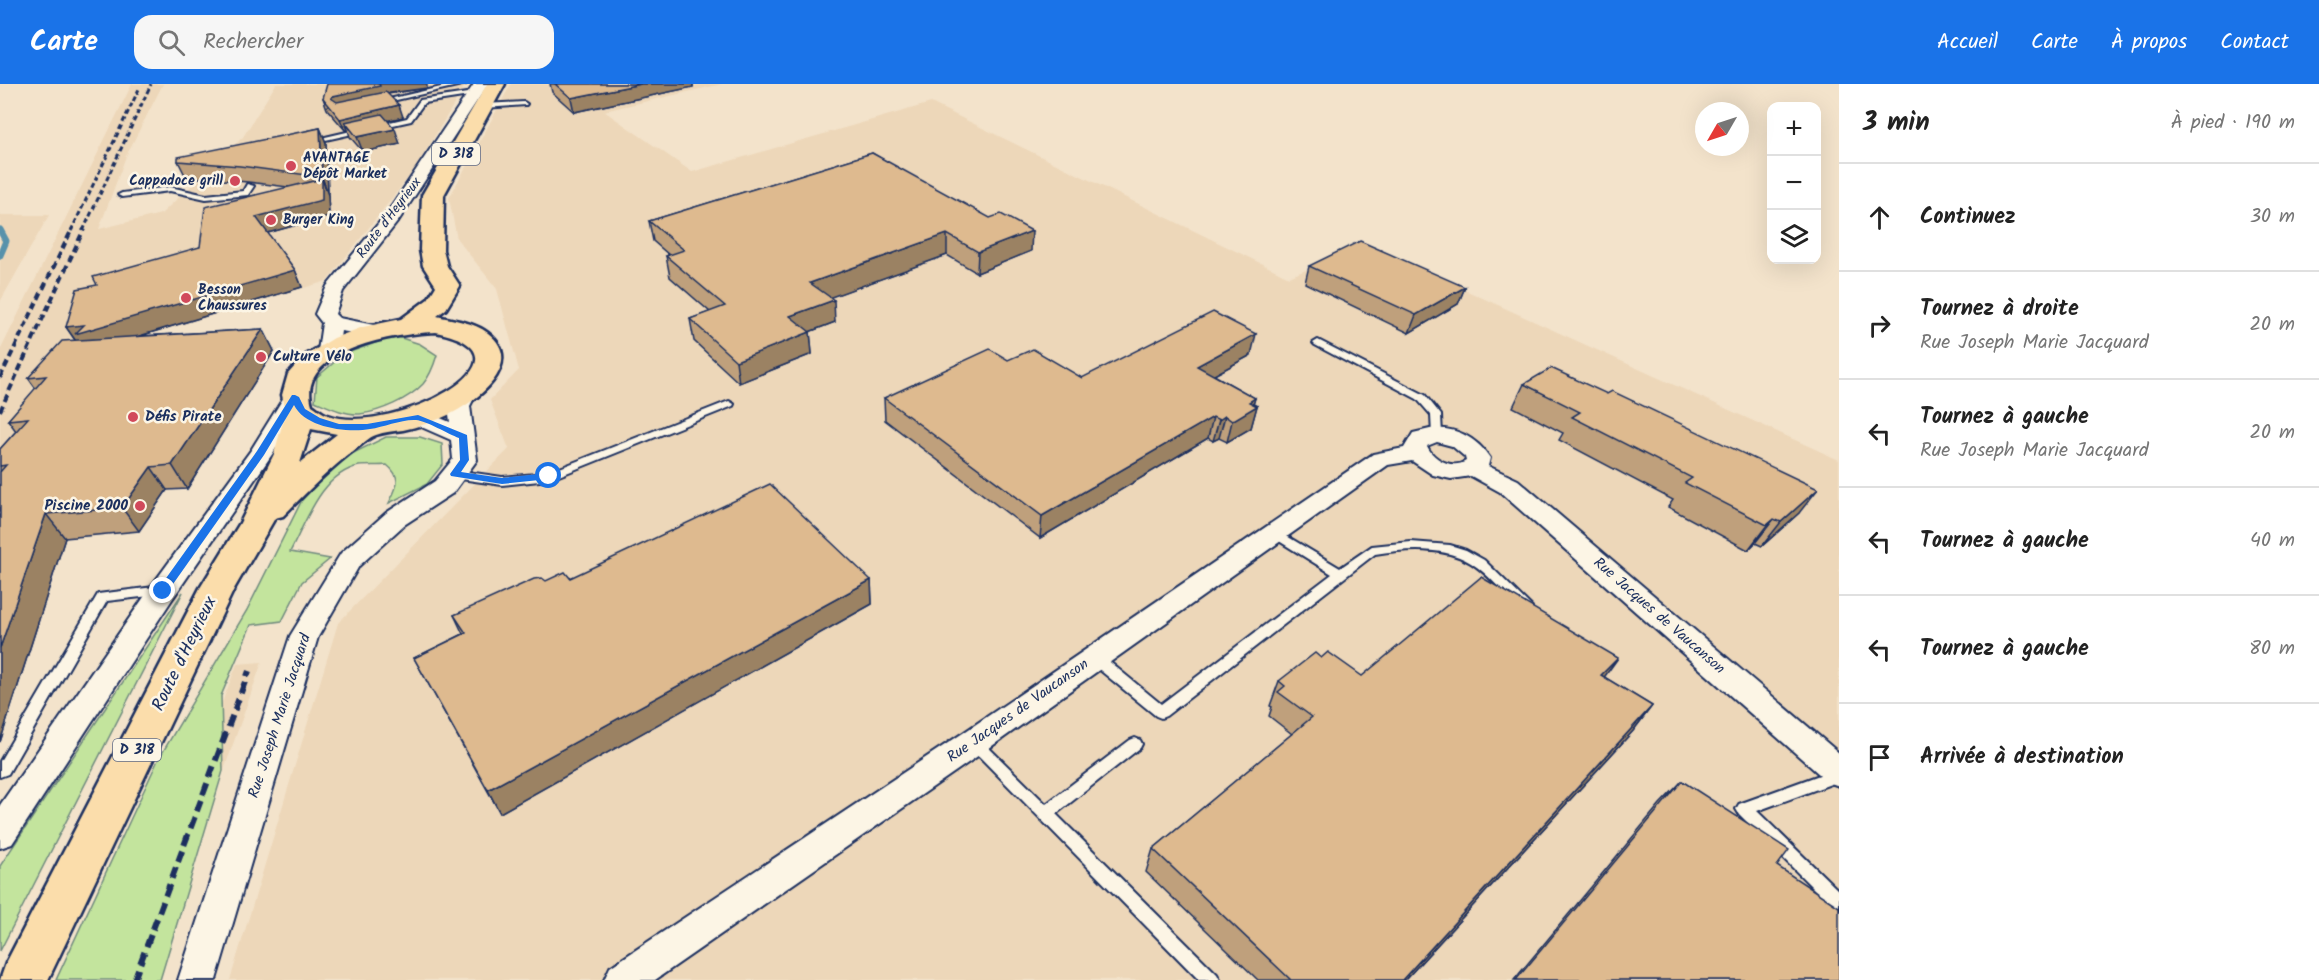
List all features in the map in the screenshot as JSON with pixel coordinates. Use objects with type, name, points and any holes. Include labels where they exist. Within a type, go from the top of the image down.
[{"type":"main road","name":"Route d'Heyrieux","points":[[409,325],[437,304],[448,286],[435,264],[430,214],[433,195],[475,92],[496,84]]},
{"type":"main road","points":[[298,404],[316,420],[367,427],[418,417],[444,407],[465,394],[481,378],[489,362],[487,348],[477,336],[459,328],[463,304],[471,289],[463,270],[431,229]]},
{"type":"main road","name":"Route d'Heyrieux","points":[[23,980],[217,588],[256,524],[289,454],[298,404],[297,381],[309,366],[328,351],[351,339],[409,325],[436,324],[459,328]]},
{"type":"main road","name":"Route d'Heyrieux","points":[[256,524],[323,458],[367,427]]},
{"type":"street","name":"Route d'Heyrieux","points":[[328,351],[332,323],[325,314],[334,290],[393,216],[475,92]]},
{"type":"street","points":[[332,323],[377,331]]},
{"type":"street","name":"Rue Joseph Marie Jacquard","points":[[197,980],[304,636],[350,560],[395,519],[444,487],[465,460],[459,406],[465,394]]},
{"type":"street","points":[[0,833],[163,591],[298,404]]},
{"type":"street","points":[[418,417],[464,437]]},
{"type":"street","points":[[1455,439],[1471,447],[1478,458],[1477,464],[1473,468],[1456,471],[1431,465],[1427,444],[1455,439]]},
{"type":"street","name":"Rue Jacques de Vaucanson","points":[[622,980],[974,742],[1381,459],[1427,444]]},
{"type":"street","name":"Rue Jacques de Vaucanson","points":[[1473,468],[1509,486],[1839,773]]},
{"type":"lane","points":[[312,141],[409,120],[422,101],[475,92]]},
{"type":"lane","points":[[373,103],[475,92],[524,104]]},
{"type":"lane","points":[[122,195],[170,189],[206,197],[244,193],[250,186]]},
{"type":"lane","points":[[1318,343],[1421,397],[1436,415],[1427,444]]},
{"type":"lane","points":[[454,474],[502,481],[549,476],[729,404]]},
{"type":"lane","points":[[1275,533],[1341,574]]},
{"type":"lane","points":[[1095,658],[1161,712],[1372,550],[1404,544],[1439,548],[1474,559],[1535,616]]},
{"type":"lane","points":[[0,771],[103,597],[163,591]]},
{"type":"lane","points":[[974,742],[1211,980]]},
{"type":"lane","points":[[1045,814],[1135,744]]},
{"type":"lane","points":[[1839,773],[1744,809],[1839,902]]},
{"type":"shaded area","points":[[132,84],[163,84],[126,156],[99,229],[161,214],[243,137],[276,84],[466,84],[415,169],[327,281],[41,367],[0,466],[0,351]]},
{"type":"shaded area","points":[[511,84],[722,84],[604,111],[692,172],[931,103],[1289,277],[1366,245],[1839,460],[1839,980],[230,980],[338,623],[509,449],[490,400],[519,370],[497,289],[457,239],[449,198]]},
{"type":"shaded area","points":[[0,215],[49,215],[0,302]]},
{"type":"shaded area","points":[[262,662],[150,980],[114,980],[237,664]]},
{"type":"green space","points":[[395,336],[420,344],[437,355],[428,378],[417,390],[394,404],[360,414],[343,412],[315,401],[317,377],[344,354]]},
{"type":"green space","points":[[386,437],[420,437],[442,444],[443,464],[427,484],[389,503],[397,479],[387,465],[359,466],[346,471],[334,479],[316,501],[290,552],[330,559],[302,582],[282,621],[251,625],[221,696],[223,771],[160,980],[56,980],[158,760],[247,610],[302,500],[341,459]]},
{"type":"green space","points":[[183,592],[0,951],[0,866]]},
{"type":"building","points":[[327,84],[379,84],[380,86],[331,98],[337,102],[386,92],[399,105],[340,119],[323,98]]},
{"type":"building","points":[[555,84],[641,84],[571,98]]},
{"type":"building","points":[[382,114],[395,129],[357,137],[345,122]]},
{"type":"building","points":[[320,128],[322,177],[240,166],[178,161],[178,157]]},
{"type":"building","points":[[872,153],[990,218],[1001,214],[1032,231],[978,252],[947,234],[810,283],[834,300],[790,316],[810,332],[736,361],[690,319],[725,306],[666,256],[684,250],[649,221]]},
{"type":"building","points":[[322,179],[322,200],[256,217],[295,270],[75,334],[84,325],[66,327],[77,289],[97,285],[93,277],[200,247],[205,207]]},
{"type":"building","points":[[1360,241],[1465,287],[1416,315],[1309,266]]},
{"type":"building","points":[[1213,312],[1256,334],[1197,366],[1255,398],[1249,402],[1257,406],[1232,421],[1225,416],[1219,420],[1213,417],[1042,516],[884,398],[990,349],[1008,360],[1033,349],[1082,378]]},
{"type":"building","name":"Défis Pirate","points":[[263,329],[172,465],[151,467],[122,508],[46,514],[0,648],[0,472],[6,465],[0,466],[0,449],[28,418],[8,420],[46,376],[28,378],[62,341]]},
{"type":"building","points":[[1551,368],[1607,394],[1612,391],[1818,489],[1781,522],[1774,519],[1767,525],[1685,483],[1692,478],[1572,417],[1580,412],[1524,384]]},
{"type":"building","points":[[770,484],[871,580],[488,790],[414,658],[466,633],[454,615],[534,579],[542,578],[546,581],[565,572],[570,578]]},
{"type":"building","points":[[1481,577],[1618,658],[1601,675],[1652,706],[1402,980],[1291,980],[1153,849],[1312,717],[1278,692],[1285,686],[1279,681],[1315,653],[1321,658],[1328,652],[1362,676]]},
{"type":"building","points":[[1682,781],[1789,850],[1777,866],[1839,907],[1839,980],[1516,980]]},
{"type":"waterway","points":[[0,230],[6,241],[0,255]]},
{"type":"railway","points":[[83,231],[151,84]]},
{"type":"railway","points":[[71,231],[139,89]]},
{"type":"railway","points":[[0,378],[72,229]]},
{"type":"railway","points":[[0,411],[84,229]]},
{"type":"railway","points":[[134,980],[249,671]]},
{"type":"place","name":"AVANTAGE Dépôt Market","points":[[291,166]]},
{"type":"place","name":"Cappadoce grill","points":[[235,181]]},
{"type":"place","name":"Burger King","points":[[271,220]]},
{"type":"place","name":"Besson Chaussures","points":[[186,298]]},
{"type":"place","name":"Culture Vélo","points":[[261,357]]},
{"type":"place","name":"Défis Pirate","points":[[133,417]]},
{"type":"place","name":"Piscine 2000","points":[[140,506]]},
{"type":"route","points":[[163,591],[261,453],[295,397],[301,410],[316,420],[339,426],[367,427],[392,424],[418,417],[464,437],[465,460],[454,474],[502,481],[549,476]]}]
